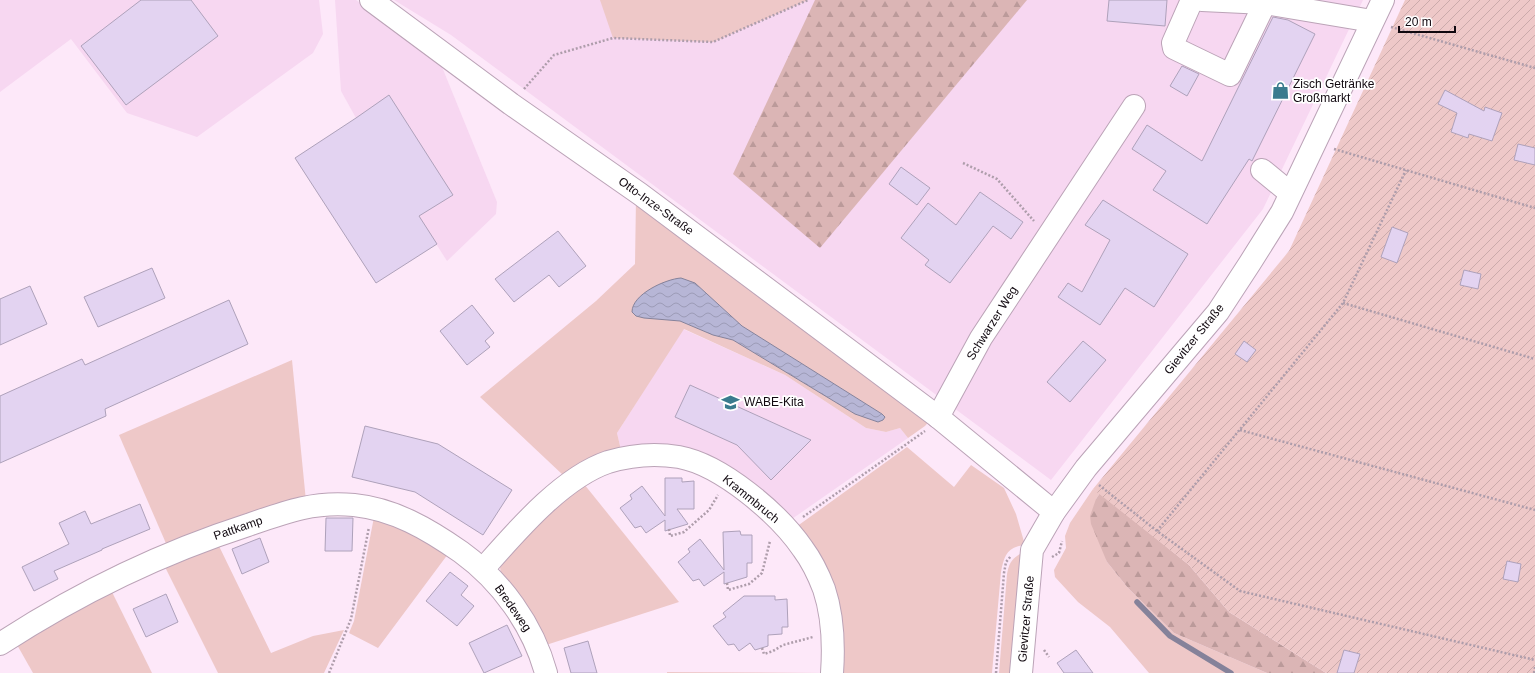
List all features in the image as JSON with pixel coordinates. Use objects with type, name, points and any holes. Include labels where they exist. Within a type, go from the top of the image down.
[{"type":"street","name":"Otto-Inze-Straße","points":[[371,0],[511,104],[640,194],[938,417]]},
{"type":"street","points":[[1192,0],[1173,43],[1174,48],[1230,75],[1265,3]]},
{"type":"street","points":[[1202,0],[1265,3],[1334,24],[1372,21]]},
{"type":"street","name":"Gievitzer Straße","points":[[1021,673],[1032,550],[1054,512],[1086,468],[1218,312],[1282,212],[1313,142],[1383,0]]},
{"type":"street","name":"Schwarzer Weg","points":[[938,417],[981,338],[1134,106]]},
{"type":"street","points":[[1262,170],[1290,193]]},
{"type":"street","points":[[938,417],[1054,512]]},
{"type":"street","name":"Krammbruch","points":[[482,569],[545,503],[568,484],[590,470],[606,463],[640,456],[660,455],[681,458],[710,469],[728,478],[766,508],[787,529],[804,550],[824,589],[830,612],[833,634],[832,673]]},
{"type":"street","name":"Pattkamp","points":[[0,644],[33,622],[87,593],[156,560],[223,533],[297,508],[316,505],[354,505],[381,510],[412,522],[439,536],[482,569]]},
{"type":"street","name":"Bredeweg","points":[[482,569],[499,586],[520,615],[532,635],[546,673]]},
{"type":"path","points":[[511,104],[554,55],[613,38],[713,42],[808,0]]},
{"type":"path","points":[[1372,21],[1535,68]]},
{"type":"path","points":[[1313,142],[1535,208]]},
{"type":"path","points":[[963,163],[997,179],[1048,236]]},
{"type":"path","points":[[1157,531],[1343,303],[1406,170]]},
{"type":"path","points":[[1343,303],[1535,359]]},
{"type":"path","points":[[726,583],[728,590],[749,584],[762,573],[769,542],[924,431],[938,417]]},
{"type":"path","points":[[1240,430],[1535,510]]},
{"type":"path","points":[[1086,468],[1100,486],[1157,531],[1240,591],[1535,660]]},
{"type":"path","points":[[669,530],[670,536],[684,532],[709,510],[728,478]]},
{"type":"path","points":[[329,673],[351,619],[373,508]]},
{"type":"path","points":[[762,648],[764,654],[783,645],[817,636],[833,634]]},
{"type":"path","points":[[1534,673],[1535,667]]},
{"type":"shaded area","points":[[0,0],[319,0],[323,34],[313,53],[197,137],[127,113],[71,39],[0,92]]},
{"type":"shaded area","points":[[335,0],[356,0],[440,62],[497,202],[496,214],[447,261],[356,118],[341,91]]},
{"type":"shaded area","points":[[394,0],[1363,0],[1263,209],[1051,480],[451,35]]},
{"type":"shaded area","points":[[600,0],[808,0],[713,42],[613,38]]},
{"type":"shaded area","points":[[1405,0],[1535,0],[1535,673],[1326,673],[1229,612],[1189,565],[1093,489],[1289,251]]},
{"type":"shaded area","points":[[636,199],[931,419],[925,426],[908,438],[900,428],[886,432],[866,428],[785,375],[684,329],[617,433],[621,450],[564,476],[480,397],[596,301],[635,264]],"holes":[[[695,283],[742,326],[882,414],[885,417],[883,420],[878,422],[855,414],[733,340],[713,335],[680,321],[644,318]]]},
{"type":"shaded area","name":"WABE-Kita","points":[[683,329],[785,375],[866,428],[886,432],[900,428],[908,438],[789,521],[732,473],[621,450],[617,433]]},
{"type":"shaded area","points":[[292,360],[306,501],[168,548],[119,435]]},
{"type":"shaded area","points":[[907,447],[954,487],[971,465],[1004,488],[1016,514],[1025,545],[1010,550],[1005,557],[1002,566],[992,673],[841,673],[796,527]]},
{"type":"shaded area","points":[[584,484],[679,602],[546,645],[501,574],[500,567],[504,559],[551,509]]},
{"type":"shaded area","points":[[1093,489],[1100,493],[1096,499],[1107,562],[1128,588],[1174,633],[1267,673],[1149,673],[1110,627],[1078,602],[1055,577],[1054,570],[1066,548],[1065,536],[1070,523]]},
{"type":"shaded area","points":[[374,517],[408,529],[448,554],[378,648],[349,633],[354,621]]},
{"type":"shaded area","points":[[218,544],[271,653],[313,636],[344,630],[324,673],[218,673],[164,565]]},
{"type":"shaded area","points":[[1022,553],[1013,673],[999,673],[1007,574],[1012,561]]},
{"type":"shaded area","points":[[111,590],[152,673],[33,673],[16,643]]},
{"type":"shaded area","points":[[667,672],[824,673],[667,673]]},
{"type":"green space","points":[[815,0],[1027,0],[820,248],[733,174]]},
{"type":"green space","points":[[1100,493],[1189,565],[1229,612],[1326,673],[1267,673],[1174,633],[1128,588],[1107,562],[1091,524],[1090,516],[1096,499]]},
{"type":"water","points":[[681,278],[695,283],[742,326],[882,414],[885,417],[883,420],[878,422],[855,414],[733,340],[713,335],[680,321],[644,318],[636,316],[632,312],[633,305],[651,289],[667,281]]},
{"type":"building","points":[[141,0],[191,0],[218,36],[126,105],[81,46]]},
{"type":"building","points":[[1109,0],[1167,0],[1165,26],[1107,21]]},
{"type":"building","points":[[1273,17],[1288,20],[1315,34],[1252,161],[1249,159],[1207,224],[1153,190],[1166,171],[1132,149],[1147,125],[1202,161]]},
{"type":"building","points":[[1182,66],[1199,74],[1187,96],[1170,86]]},
{"type":"building","points":[[1445,90],[1484,111],[1485,107],[1502,113],[1492,141],[1469,134],[1468,138],[1451,132],[1457,113],[1438,104]]},
{"type":"building","points":[[389,95],[453,195],[419,216],[437,244],[376,283],[295,158]]},
{"type":"building","points":[[1518,144],[1535,148],[1535,165],[1514,160]]},
{"type":"building","points":[[901,167],[930,188],[917,205],[889,184]]},
{"type":"building","points":[[980,192],[1023,222],[1011,239],[993,226],[950,283],[925,265],[929,260],[901,238],[928,203],[956,225]]},
{"type":"building","points":[[1103,200],[1188,254],[1154,307],[1125,288],[1100,325],[1058,297],[1068,283],[1082,292],[1110,240],[1085,225]]},
{"type":"building","points":[[1392,227],[1408,233],[1397,263],[1381,257]]},
{"type":"building","points":[[558,231],[586,266],[559,287],[549,275],[514,302],[495,279]]},
{"type":"building","points":[[152,268],[165,298],[98,327],[84,297]]},
{"type":"building","points":[[1464,270],[1481,274],[1478,289],[1460,285]]},
{"type":"building","points":[[30,286],[47,324],[0,345],[0,299]]},
{"type":"building","points":[[229,300],[248,344],[105,409],[106,416],[0,463],[0,396],[82,359],[85,365]]},
{"type":"building","points":[[472,305],[494,333],[485,341],[490,347],[467,365],[440,331]]},
{"type":"building","points":[[1083,341],[1106,360],[1070,402],[1047,382]]},
{"type":"building","points":[[1244,341],[1256,350],[1247,362],[1235,354]]},
{"type":"building","points":[[690,385],[811,440],[771,480],[737,445],[675,417]]},
{"type":"building","points":[[365,426],[438,444],[512,490],[483,535],[415,492],[352,477]]},
{"type":"building","points":[[665,478],[682,478],[682,482],[694,481],[694,509],[677,509],[688,524],[665,531],[665,520],[646,533],[641,526],[635,528],[620,508],[632,499],[630,495],[642,486],[665,516]]},
{"type":"building","points":[[140,504],[150,529],[54,571],[58,579],[34,591],[22,567],[69,544],[59,523],[85,511],[91,524]]},
{"type":"building","points":[[326,518],[353,518],[352,551],[325,551]]},
{"type":"building","points":[[740,531],[741,535],[752,535],[752,563],[747,563],[747,577],[724,584],[724,572],[704,586],[699,579],[693,581],[678,562],[690,552],[688,549],[700,539],[724,570],[723,532]]},
{"type":"building","points":[[260,538],[269,562],[242,574],[232,549]]},
{"type":"building","points":[[1507,561],[1521,564],[1518,582],[1503,579]]},
{"type":"building","points":[[450,572],[468,586],[461,595],[474,606],[457,626],[426,601]]},
{"type":"building","points":[[166,594],[178,622],[146,637],[133,609]]},
{"type":"building","points":[[744,596],[775,596],[775,600],[787,599],[788,627],[782,627],[782,634],[768,635],[768,646],[755,650],[750,643],[739,651],[734,644],[728,645],[713,626],[726,617],[723,613]]},
{"type":"building","points":[[507,625],[522,656],[484,673],[469,643]]},
{"type":"building","points":[[588,641],[597,673],[571,673],[564,648]]},
{"type":"building","points":[[1076,650],[1093,673],[1064,673],[1057,663]]},
{"type":"building","points":[[1344,650],[1360,654],[1354,673],[1337,673]]},
{"type":"waterway","points":[[1137,602],[1170,636],[1231,673]]},
{"type":"place","name":"Zisch Getränke Großmarkt","points":[[1280,91]]},
{"type":"place","name":"WABE-Kita","points":[[731,402]]}]
